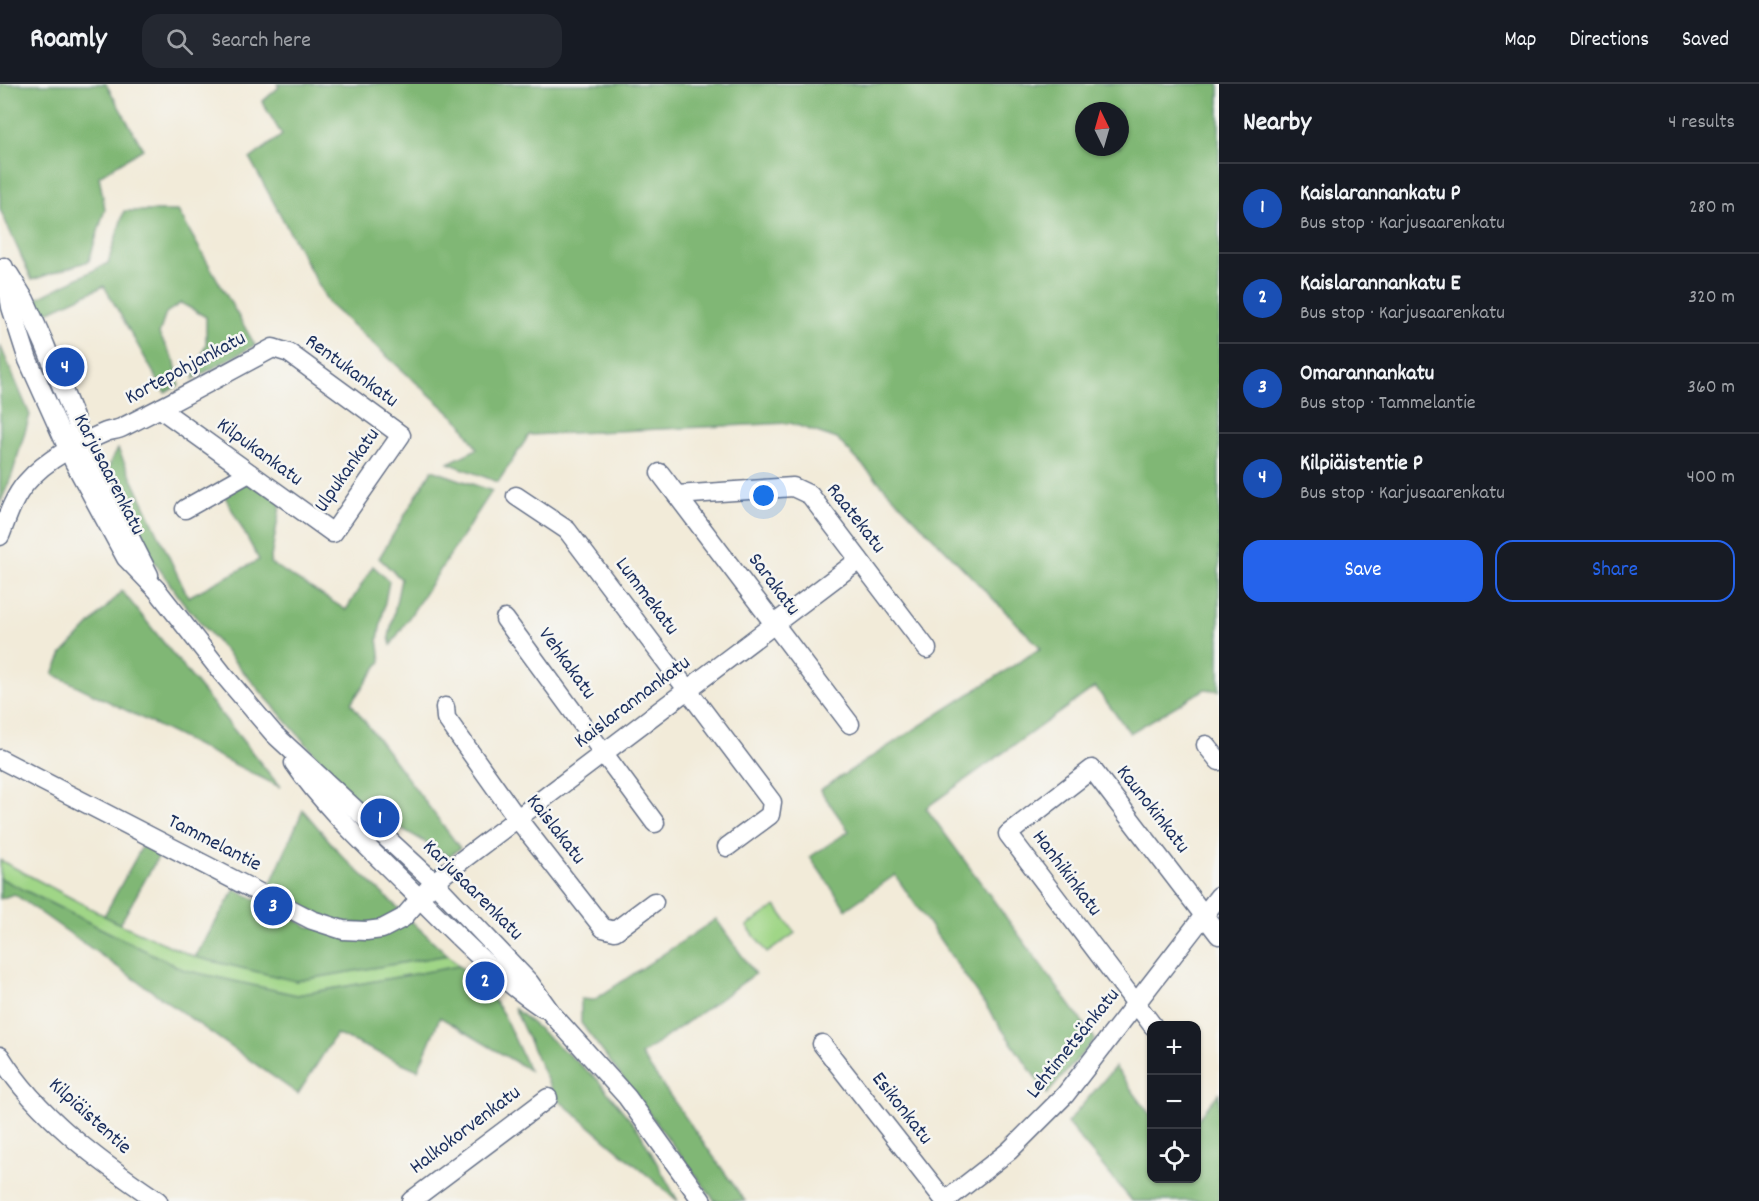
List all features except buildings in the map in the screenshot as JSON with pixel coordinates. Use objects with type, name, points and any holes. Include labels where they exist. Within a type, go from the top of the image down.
[{"type":"street","name":"Karjusaarenkatu","points":[[2,264],[11,307],[28,360],[78,453],[126,558],[157,590],[222,673],[274,734],[304,778],[356,835],[520,993],[552,1014]]},
{"type":"street","name":"Kortepohjankatu","points":[[78,453],[100,450],[120,429],[273,348]]},
{"type":"street","name":"Rentukankatu","points":[[273,348],[289,353],[401,435]]},
{"type":"street","name":"Kilpukankatu","points":[[162,407],[166,413],[333,533]]},
{"type":"street","name":"Ulpukankatu","points":[[333,533],[401,435]]},
{"type":"street","points":[[0,536],[17,496],[26,483],[38,472],[57,469],[78,453]]},
{"type":"street","points":[[185,509],[249,473]]},
{"type":"street","name":"Sarakatu","points":[[660,473],[850,724]]},
{"type":"street","name":"Raatekatu","points":[[677,495],[793,487],[810,495],[927,649]]},
{"type":"street","name":"Lummekatu","points":[[516,496],[567,530],[772,802],[770,815],[728,847]]},
{"type":"street","name":"Kaislarannankatu","points":[[434,882],[859,560]]},
{"type":"street","name":"Vehkakatu","points":[[504,619],[655,823]]},
{"type":"street","name":"Kaislakatu","points":[[445,707],[446,718],[517,818],[603,928],[615,931],[654,902]]},
{"type":"street","name":"Karjusaarenkatu","points":[[274,734],[434,882],[529,982],[552,1014],[627,1097],[702,1201]]},
{"type":"street","points":[[1206,745],[1219,761]]},
{"type":"street","name":"Tammelantie","points":[[0,759],[312,920],[343,930],[382,929],[404,918],[434,882]]},
{"type":"street","name":"Kaunokinkatu","points":[[1092,769],[1219,935]]},
{"type":"street","name":"Hanhikinkatu","points":[[1092,769],[1008,834],[1149,1021]]},
{"type":"street","name":"Lehtimetsänkatu","points":[[945,1201],[1009,1151],[1065,1095],[1219,896]]},
{"type":"street","name":"Esikonkatu","points":[[822,1044],[945,1201]]},
{"type":"street","name":"Kilpiäistentie","points":[[0,1056],[52,1119],[115,1172],[158,1201]]},
{"type":"street","name":"Halkokorvenkatu","points":[[411,1201],[548,1098]]},
{"type":"street","name":"Karjusaarenkatu","points":[[674,1163],[691,1201]]},
{"type":"green space","points":[[0,84],[106,84],[143,149],[99,176],[105,209],[89,261],[32,280],[0,209]]},
{"type":"green space","points":[[277,84],[1219,84],[1219,691],[1205,689],[1130,733],[1095,687],[926,808],[1095,1039],[1047,1094],[895,875],[846,909],[810,857],[849,831],[820,790],[1041,648],[837,439],[790,423],[529,435],[498,482],[448,463],[477,449],[461,423],[329,304],[250,159],[282,135],[262,102],[279,87]]},
{"type":"green space","points":[[124,211],[178,211],[255,345],[193,379],[206,344],[206,317],[181,303],[166,313],[159,334],[175,362],[179,385],[165,393],[104,286],[39,316],[32,301],[108,263]]},
{"type":"green space","points":[[0,345],[30,415],[12,475],[0,504]]},
{"type":"green space","points":[[118,449],[188,597],[259,560],[224,495],[243,483],[258,485],[281,502],[270,563],[346,610],[373,566],[389,581],[378,639],[381,661],[351,703],[460,848],[449,856],[394,824],[369,798],[360,806],[182,601],[149,554],[107,473]]},
{"type":"green space","points":[[432,470],[492,491],[391,645],[389,637],[401,579],[379,558]]},
{"type":"green space","points":[[122,591],[280,787],[53,674],[62,654]]},
{"type":"green space","points":[[303,810],[343,857],[399,909],[379,921],[351,923],[322,915],[268,890]]},
{"type":"green space","points":[[145,841],[162,850],[120,924],[104,916]]},
{"type":"green space","points":[[0,860],[120,924],[195,957],[296,981],[448,955],[459,966],[297,995],[184,970],[0,878]]},
{"type":"green space","points":[[0,878],[184,970],[297,995],[459,966],[487,990],[503,1014],[529,1070],[440,1017],[418,1070],[336,1034],[298,1094],[14,894],[0,899]]},
{"type":"green space","points":[[235,889],[309,927],[411,921],[448,955],[296,981],[195,957]]},
{"type":"green space","points":[[776,906],[795,933],[767,953],[747,926]]},
{"type":"green space","points":[[716,919],[755,974],[641,1055],[745,1201],[715,1201],[581,1023],[581,999],[594,1000]]},
{"type":"green space","points":[[514,1008],[597,1079],[639,1131],[678,1201],[555,1097]]},
{"type":"green space","points":[[1115,1067],[1147,1111],[1147,1183],[1201,1183],[1201,1115],[1219,1093],[1219,1201],[1132,1201],[1067,1123]]},
{"type":"place","name":"Kilpiäistentie P","points":[[65,367]]},
{"type":"place","name":"Kaislarannankatu P","points":[[380,818]]},
{"type":"place","name":"Omarannankatu","points":[[273,906]]},
{"type":"place","name":"Kaislarannankatu E","points":[[485,981]]}]
